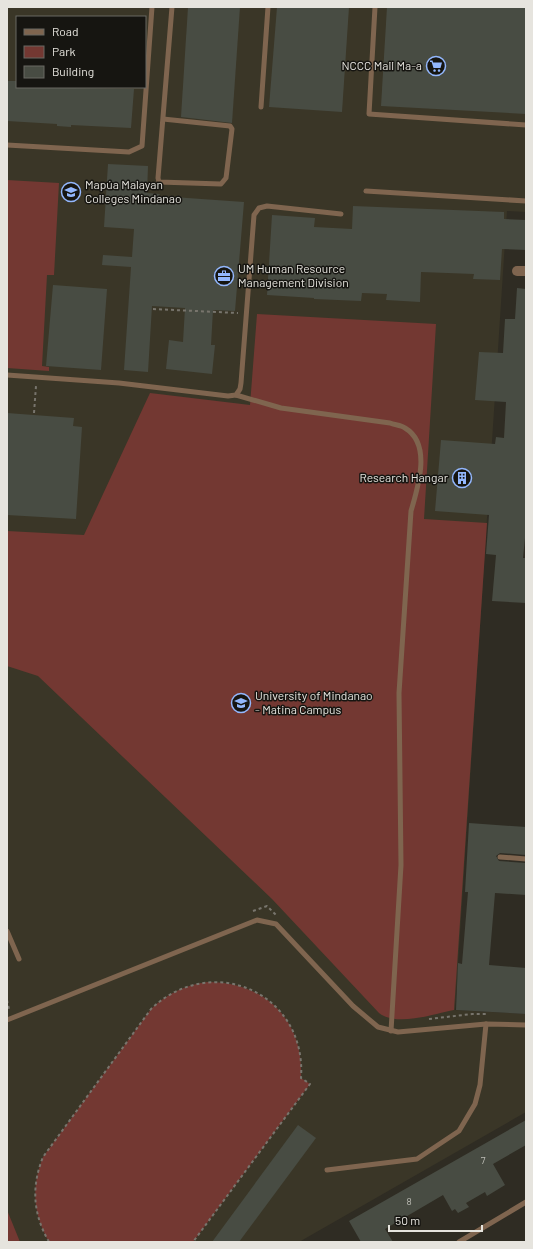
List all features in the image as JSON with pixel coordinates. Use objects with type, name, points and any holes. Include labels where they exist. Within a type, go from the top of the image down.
[{"type":"lane","points":[[7,145],[129,152],[142,146],[152,7]]},
{"type":"lane","points":[[162,119],[230,126],[232,129],[226,178],[221,184],[159,182],[162,119],[172,7]]},
{"type":"lane","points":[[261,107],[268,7]]},
{"type":"lane","points":[[375,7],[369,114],[526,125]]},
{"type":"lane","points":[[366,191],[526,201]]},
{"type":"lane","points":[[236,395],[240,389],[241,383],[254,215],[259,208],[267,206],[341,214]]},
{"type":"lane","points":[[7,375],[119,383],[228,396],[236,395],[281,408],[390,423],[405,428],[415,437],[421,457],[419,483],[411,511],[400,693],[401,865],[391,1031]]},
{"type":"lane","points":[[500,857],[526,859]]},
{"type":"lane","points":[[7,1020],[257,920],[276,924],[366,1018],[378,1027],[398,1032],[486,1024],[526,1025]]},
{"type":"lane","points":[[7,931],[19,959]]},
{"type":"lane","points":[[327,1170],[418,1158],[459,1131],[475,1104],[480,1084],[486,1024]]},
{"type":"lane","points":[[459,1242],[526,1202]]},
{"type":"path","points":[[34,413],[36,377]]},
{"type":"path","points":[[252,911],[267,906],[277,917]]},
{"type":"path","points":[[49,1242],[38,1220],[34,1194],[35,1181],[43,1157],[151,1009],[160,1000],[183,987],[208,982],[221,982],[234,984],[252,990],[269,1000],[278,1009],[293,1030],[297,1042],[300,1055],[300,1078],[310,1084],[193,1242]]},
{"type":"path","points":[[7,1000],[9,1009],[7,1010]]},
{"type":"path","points":[[428,1019],[472,1014],[487,1014]]},
{"type":"shaded area","name":"University of Mindanao - Matina Campus","points":[[7,7],[526,7],[526,212],[507,211],[455,1010],[526,1014],[526,1112],[299,1242],[7,1242]]},
{"type":"green space","points":[[7,180],[59,183],[54,275],[47,275],[42,366],[49,367],[49,371],[7,368]]},
{"type":"green space","points":[[257,314],[436,324],[424,519],[487,523],[454,1010],[405,1019],[395,1019],[379,1013],[272,899],[38,676],[7,666],[7,531],[84,535],[150,393],[250,405]]},
{"type":"green space","points":[[208,982],[228,984],[247,989],[263,997],[277,1008],[288,1022],[296,1039],[300,1057],[301,1078],[310,1084],[193,1242],[49,1242],[37,1211],[35,1190],[39,1168],[43,1157],[151,1009],[170,994],[192,985]]},
{"type":"green space","points":[[7,1210],[20,1242],[7,1242]]},
{"type":"building","points":[[188,7],[240,7],[232,123],[181,117]]},
{"type":"building","points":[[277,7],[349,7],[342,112],[269,107]]},
{"type":"building","name":"NCCC Mall Ma-a","points":[[387,7],[526,7],[526,114],[381,106]]},
{"type":"building","points":[[7,81],[16,81],[16,88],[134,89],[131,128],[71,125],[71,127],[57,126],[57,124],[7,121]]},
{"type":"building","points":[[108,164],[148,166],[147,193],[160,194],[159,196],[244,202],[235,311],[213,310],[211,345],[215,345],[212,374],[166,369],[169,340],[183,342],[185,308],[152,306],[148,372],[124,370],[131,267],[102,265],[103,255],[132,257],[134,229],[104,227]]},
{"type":"building","points":[[353,206],[504,212],[504,219],[526,220],[526,250],[502,249],[500,280],[473,279],[474,274],[421,272],[420,302],[386,300],[387,294],[362,293],[361,301],[267,295],[272,215],[315,218],[314,227],[352,229]]},
{"type":"building","points":[[53,285],[107,289],[101,370],[46,366]]},
{"type":"building","points":[[517,288],[526,289],[526,528],[523,558],[526,558],[526,603],[492,601],[496,555],[486,554],[489,515],[435,511],[441,440],[495,444],[496,437],[504,438],[506,402],[475,400],[479,352],[503,353],[505,319],[515,319]]},
{"type":"building","points":[[7,413],[74,418],[73,426],[82,427],[76,519],[7,515]]},
{"type":"building","points":[[469,823],[526,827],[526,855],[500,853],[496,856],[499,861],[526,863],[526,895],[495,893],[489,965],[526,968],[526,1014],[456,1010],[458,963],[462,964],[468,892],[465,892]]},
{"type":"building","points":[[526,1120],[526,1145],[493,1164],[505,1185],[487,1196],[485,1192],[466,1203],[469,1207],[458,1213],[455,1209],[452,1211],[443,1195],[385,1229],[393,1242],[361,1242],[349,1221]]},
{"type":"building","points":[[298,1125],[316,1138],[239,1242],[212,1242]]},
{"type":"place","name":"NCCC Mall Ma-a","points":[[436,66]]},
{"type":"place","name":"Mapúa Malayan Colleges Mindanao","points":[[71,192]]},
{"type":"place","name":"UM Human Resource Management Division","points":[[224,276]]},
{"type":"place","name":"Research Hangar","points":[[462,478]]},
{"type":"place","name":"University of Mindanao - Matina Campus","points":[[241,703]]}]
